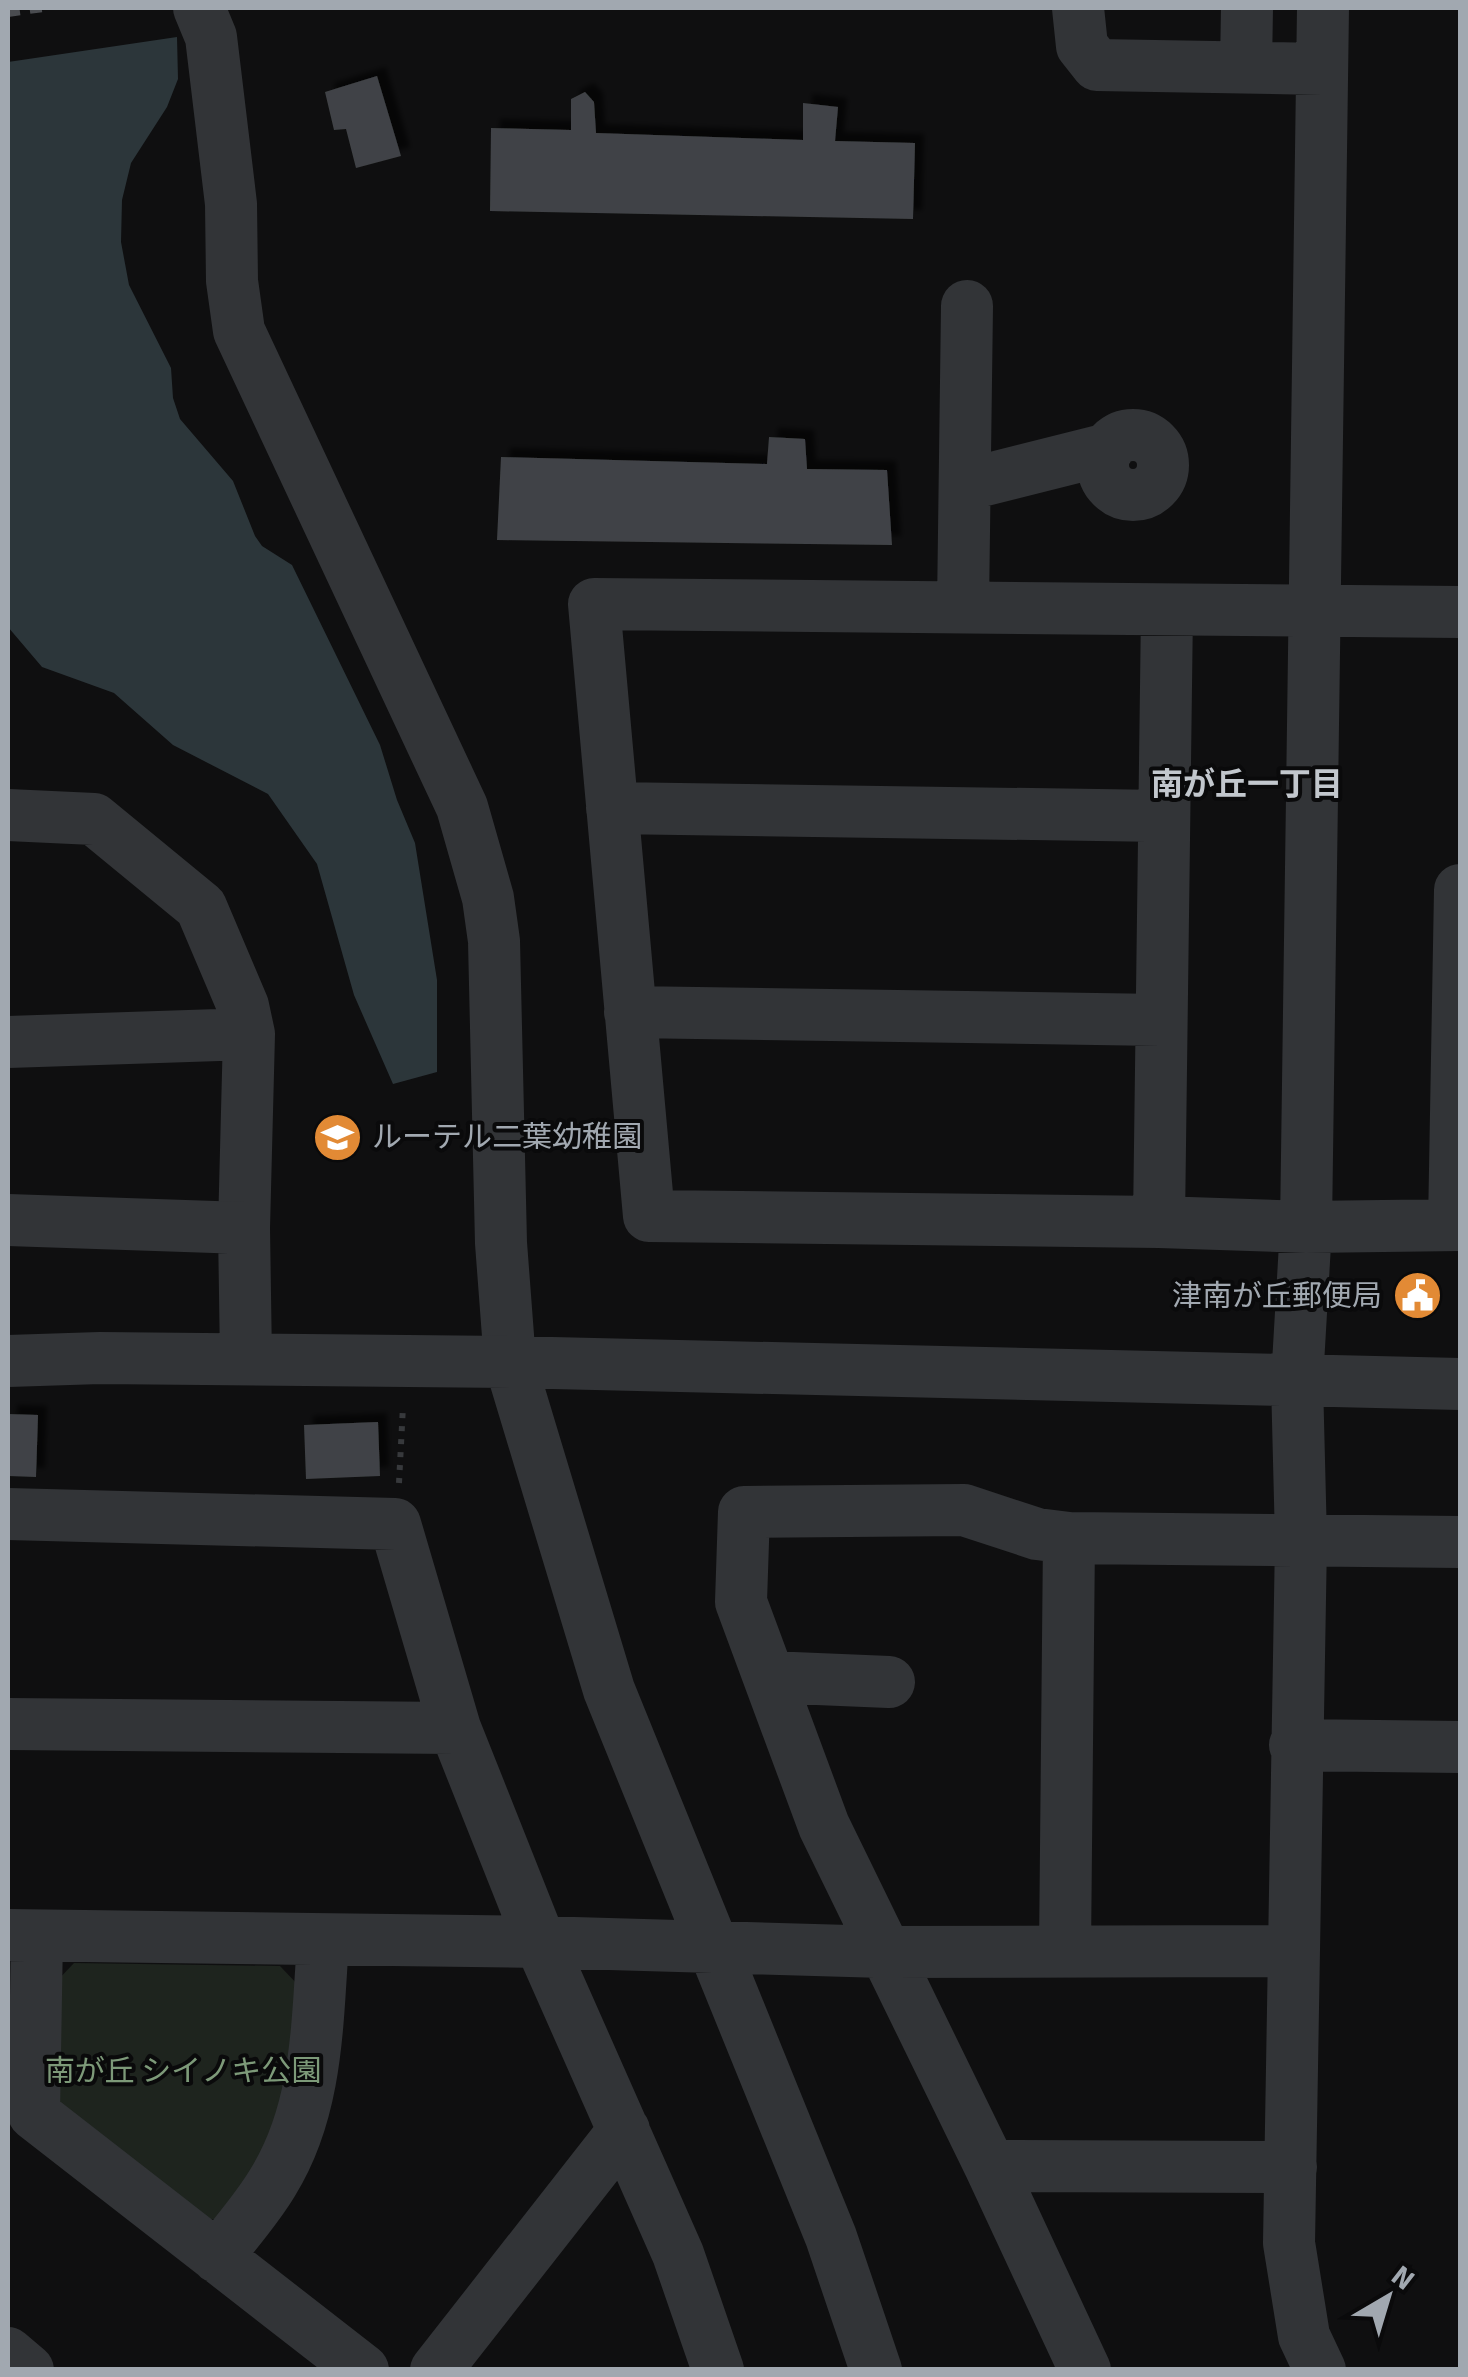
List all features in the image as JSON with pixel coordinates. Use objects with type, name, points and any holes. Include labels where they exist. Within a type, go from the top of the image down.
[{"type":"street","points":[[1078,8],[1082,46],[1097,66],[1322,69]]},
{"type":"street","points":[[1246,67],[1247,8]]},
{"type":"street","points":[[1320,2370],[1304,2336],[1289,2243],[1301,1540],[1297,1381],[1306,1227],[1323,8]]},
{"type":"street","points":[[205,22],[231,204],[232,281],[239,330],[462,807],[488,898],[494,941],[500,1243],[510,1362],[609,1690],[831,2237],[876,2370]]},
{"type":"street","points":[[963,607],[968,306]]},
{"type":"street","points":[[965,485],[1108,448]]},
{"type":"street","points":[[1460,612],[594,604],[649,1216],[1306,1227],[1457,1224],[1460,890]]},
{"type":"street","points":[[1159,1222],[1167,610]]},
{"type":"street","points":[[612,808],[1162,816]]},
{"type":"street","points":[[8,815],[94,818],[201,907],[243,1006],[250,1034],[244,1228],[246,1360]]},
{"type":"street","points":[[630,1012],[1160,1020]]},
{"type":"street","points":[[8,1042],[250,1034]]},
{"type":"street","points":[[8,1220],[244,1228]]},
{"type":"street","points":[[8,1360],[510,1362],[1460,1384]]},
{"type":"street","points":[[1085,2370],[824,1826],[741,1602],[744,1512],[964,1510],[1037,1534],[1069,1538],[1460,1542]]},
{"type":"street","points":[[8,1514],[395,1524],[455,1728],[540,1942],[678,2254],[718,2370]]},
{"type":"street","points":[[1065,1951],[1069,1538]]},
{"type":"street","points":[[770,1677],[889,1682]]},
{"type":"street","points":[[8,1724],[455,1728]]},
{"type":"street","points":[[1295,1745],[1460,1747]]},
{"type":"street","points":[[363,2370],[34,2114],[22,1936],[540,1942],[884,1952],[1292,1952]]},
{"type":"street","points":[[218,2257],[274,2181],[302,2117],[316,2051],[323,1942]]},
{"type":"street","points":[[436,2370],[624,2130]]},
{"type":"street","points":[[990,2166],[1291,2167]]},
{"type":"street","points":[[8,2354],[28,2370]]},
{"type":"path","points":[[395,1524],[403,1404]]},
{"type":"green space","name":"南が丘 シイノキ公園","points":[[74,1963],[280,1966],[301,1988],[284,2114],[227,2217],[202,2221],[63,2113],[51,2087],[55,1983]]},
{"type":"shaded area","points":[[177,37],[178,79],[167,107],[131,163],[122,200],[121,242],[129,285],[171,368],[173,398],[180,419],[233,481],[262,546],[292,565],[380,745],[415,843],[437,980],[437,1072],[393,1084],[354,995],[317,864],[268,794],[173,745],[114,693],[42,667],[8,627],[8,62]]},
{"type":"building","points":[[377,76],[401,156],[356,168],[346,129],[334,130],[325,92]]},
{"type":"building","points":[[585,92],[594,102],[596,133],[803,140],[803,103],[838,107],[835,141],[915,143],[913,219],[490,211],[491,128],[571,130],[571,99]]},
{"type":"building","points":[[769,437],[805,439],[807,469],[887,470],[892,545],[497,540],[501,457],[767,464]]},
{"type":"building","points":[[8,1414],[38,1415],[36,1477],[8,1476]]},
{"type":"building","points":[[378,1422],[380,1476],[306,1479],[304,1425]]},
{"type":"railway","points":[[8,13],[43,8]]},
{"type":"place","name":"ルーテル二葉幼稚園","points":[[337,1137]]},
{"type":"place","name":"津南が丘郵便局","points":[[1417,1296]]},
{"type":"district","name":"南が丘一丁目","points":[[1247,784]]}]
